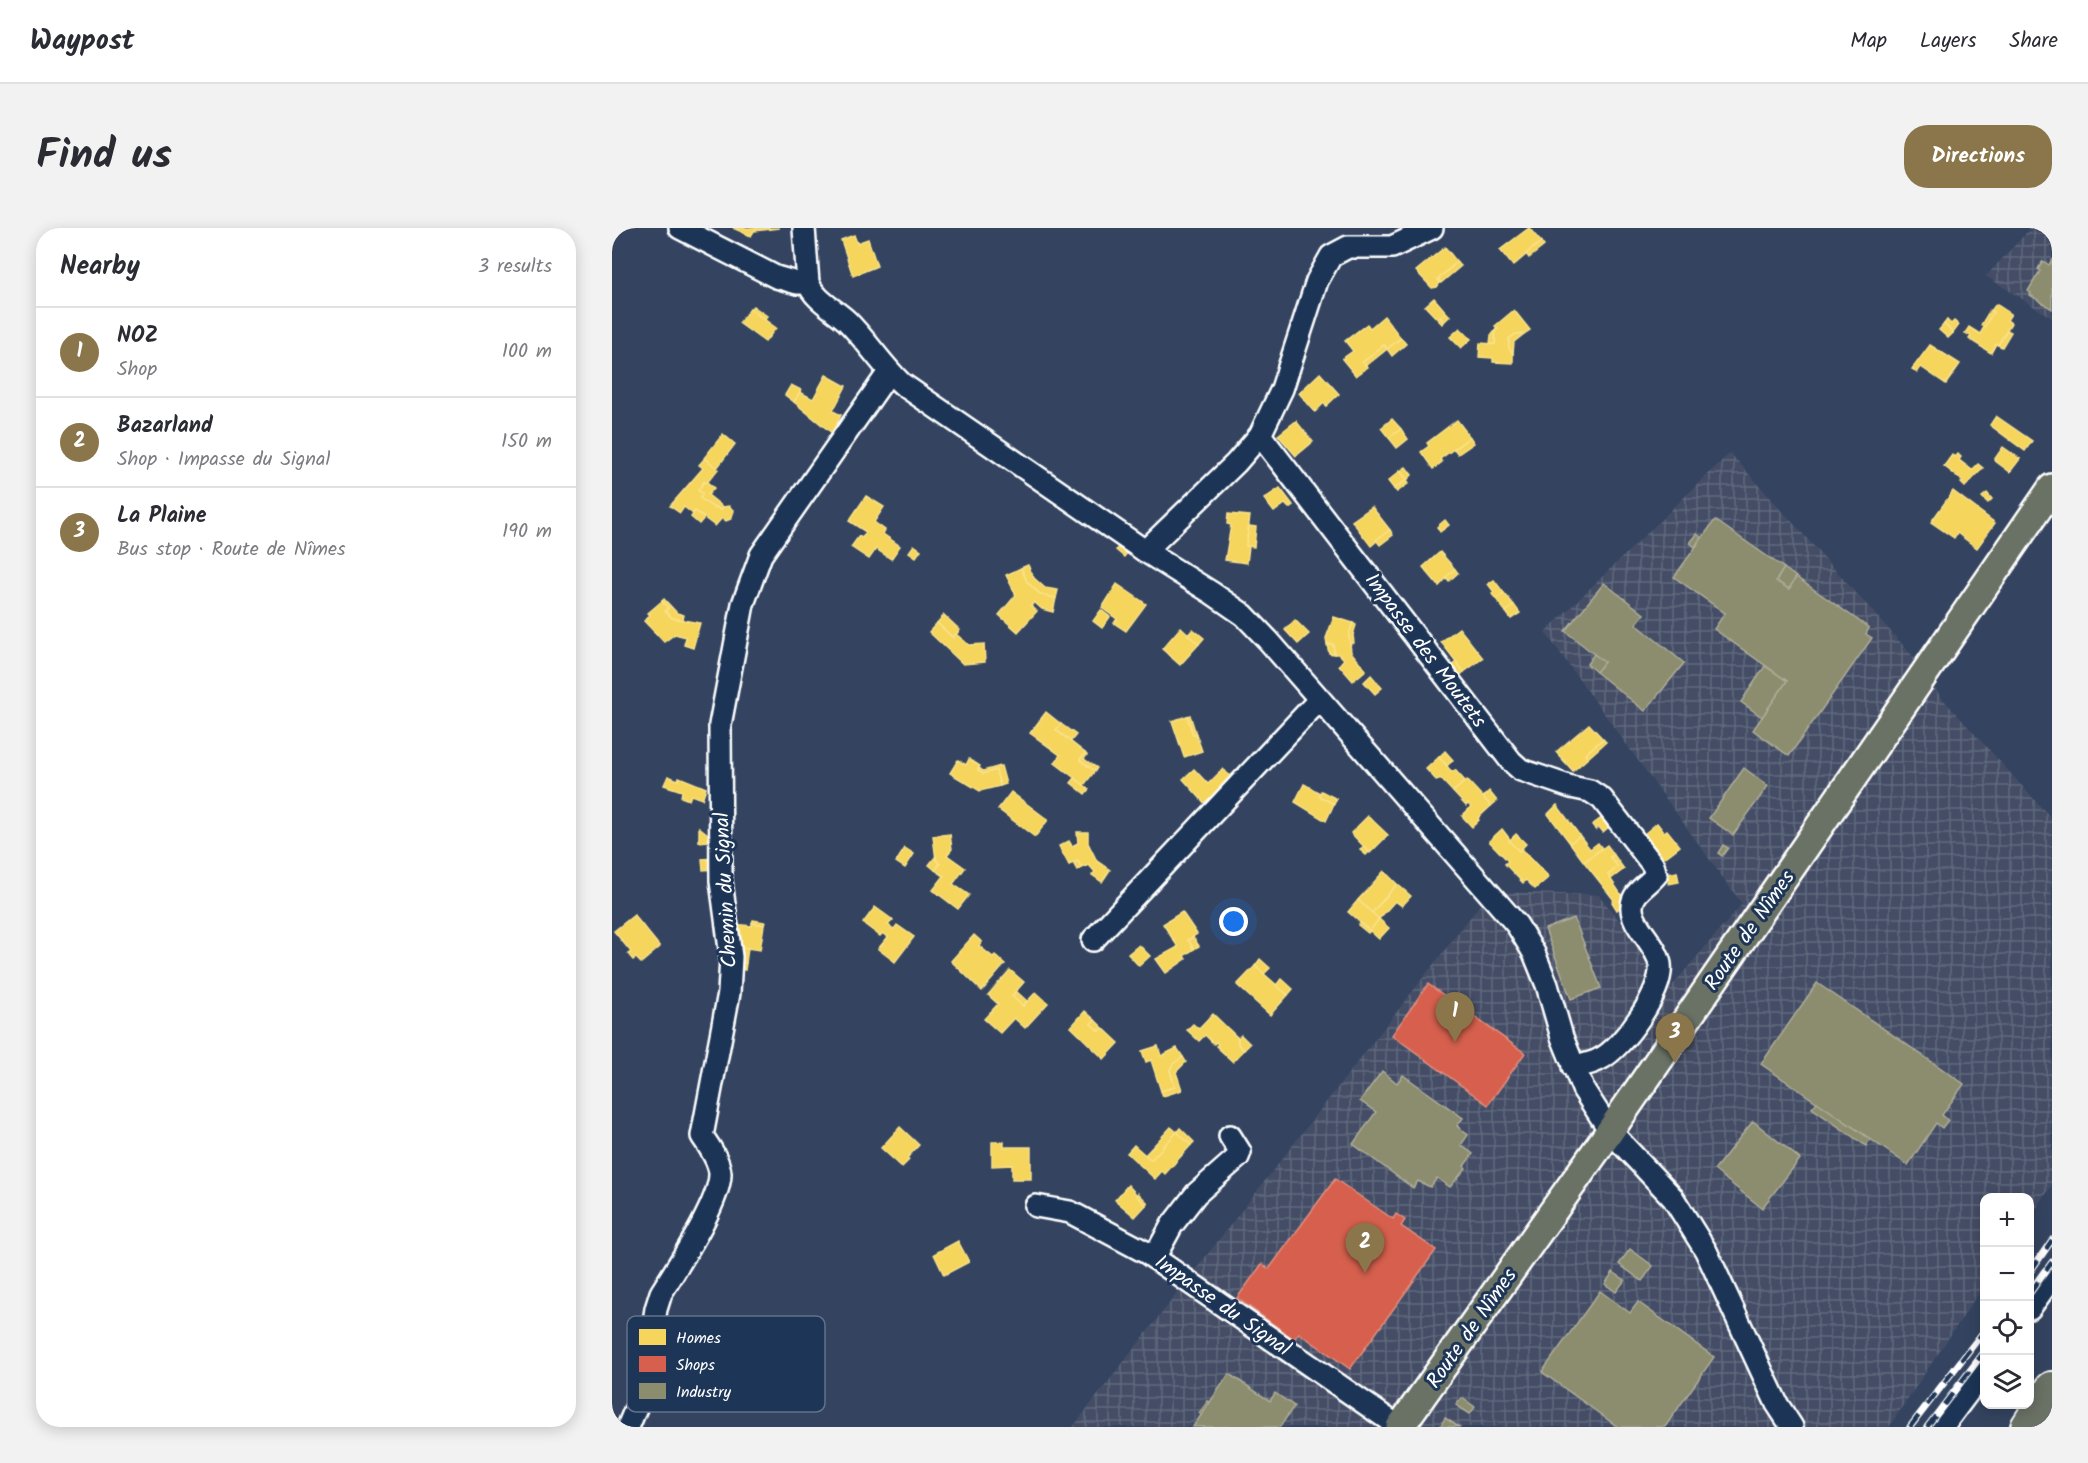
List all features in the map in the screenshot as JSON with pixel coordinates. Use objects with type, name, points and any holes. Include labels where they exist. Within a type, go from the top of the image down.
[{"type":"highway","points":[[2027,1427],[2052,1388]]},
{"type":"main road","name":"Route de Nîmes","points":[[1399,1427],[1610,1131],[2052,488]]},
{"type":"street","points":[[680,228],[776,277],[797,283],[808,283]]},
{"type":"street","points":[[804,228],[808,283],[817,296],[847,321],[889,372],[903,384],[1145,551],[1244,615],[1517,925],[1534,953],[1547,985],[1573,1067],[1583,1089],[1610,1131],[1673,1198],[1706,1251],[1773,1395],[1792,1427]]},
{"type":"street","points":[[1145,551],[1236,463],[1260,435],[1282,389],[1317,281],[1331,256],[1348,248],[1392,247],[1432,228]]},
{"type":"street","name":"Chemin du Signal","points":[[655,1316],[662,1293],[716,1199],[720,1173],[711,1150],[702,1136],[729,993],[731,957],[721,881],[720,725],[743,604],[761,555],[889,372]]},
{"type":"street","name":"Impasse des Moutets","points":[[1260,435],[1511,761],[1521,770],[1570,787],[1590,791],[1602,799],[1653,865],[1656,875],[1640,889],[1632,901],[1631,911],[1635,921],[1653,945],[1660,965],[1658,985],[1647,1008],[1616,1047],[1601,1059],[1573,1067]]},
{"type":"street","points":[[1093,940],[1319,700]]},
{"type":"street","points":[[1154,1258],[1172,1225],[1196,1194],[1238,1157],[1240,1152],[1230,1136]]},
{"type":"street","name":"Impasse du Signal","points":[[1036,1206],[1070,1212],[1154,1258],[1399,1427]]},
{"type":"street","points":[[2034,1302],[2052,1277]]},
{"type":"street","points":[[1942,1427],[1980,1376]]},
{"type":"street","name":"Chemin du Signal","points":[[628,1427],[634,1412]]},
{"type":"shaded area","points":[[2031,228],[2052,228],[2052,318],[1986,276]]},
{"type":"shaded area","points":[[1730,453],[1911,654],[1941,697],[2052,819],[2052,1185],[2034,1212],[2034,1193],[1980,1193],[1980,1291],[1889,1427],[1073,1427],[1490,892],[1599,895],[1671,987],[1742,904],[1545,632]]},
{"type":"building: Homes","points":[[733,228],[779,228],[754,231],[751,236]]},
{"type":"building: Homes","points":[[1529,228],[1541,242],[1513,266],[1500,250]]},
{"type":"building: Homes","points":[[854,235],[857,243],[868,239],[877,266],[853,276],[841,240]]},
{"type":"building: Homes","points":[[1541,242],[1544,246],[1529,258],[1526,254]]},
{"type":"building: Homes","points":[[1445,247],[1457,262],[1438,279],[1440,283],[1437,287],[1432,288],[1416,271]]},
{"type":"building: Homes","points":[[1457,262],[1461,266],[1441,283],[1438,279]]},
{"type":"building: Homes","points":[[1434,298],[1446,312],[1440,317],[1444,322],[1442,324],[1425,306]]},
{"type":"building: Homes","points":[[1996,304],[2011,314],[2007,320],[2011,323],[1991,353],[1969,339],[1971,336],[1965,333],[1969,327],[1980,334]]},
{"type":"building: Homes","points":[[753,306],[767,316],[765,320],[750,309]]},
{"type":"building: Homes","points":[[750,309],[776,328],[765,342],[739,323]]},
{"type":"building: Homes","points":[[1514,310],[1530,330],[1524,334],[1516,334],[1509,339],[1513,363],[1493,362],[1493,358],[1479,357],[1480,343],[1495,344],[1495,330],[1498,329],[1495,326]]},
{"type":"building: Homes","points":[[1990,310],[1993,312],[1984,328],[1981,325]]},
{"type":"building: Homes","points":[[1446,312],[1450,316],[1444,322],[1440,317]]},
{"type":"building: Homes","points":[[1384,316],[1401,338],[1387,349],[1384,345],[1363,362],[1368,367],[1356,376],[1342,359],[1353,351],[1345,341],[1367,324],[1370,328]]},
{"type":"building: Homes","points":[[1947,320],[1951,324],[1954,321],[1959,325],[1953,333],[1944,324]]},
{"type":"building: Homes","points":[[1944,324],[1953,333],[1948,338],[1939,330]]},
{"type":"building: Homes","points":[[1460,328],[1471,339],[1461,348],[1450,337]]},
{"type":"building: Homes","points":[[1495,330],[1495,344],[1490,344],[1491,335]]},
{"type":"building: Homes","points":[[2007,330],[2011,332],[2002,347],[1998,345]]},
{"type":"building: Homes","points":[[1516,334],[1524,334],[1514,342],[1513,354],[1509,348],[1509,339]]},
{"type":"building: Homes","points":[[1401,338],[1406,344],[1392,356],[1387,349]]},
{"type":"building: Homes","points":[[1384,345],[1387,349],[1366,366],[1363,362]]},
{"type":"building: Homes","points":[[1930,345],[1960,364],[1946,384],[1921,367],[1917,373],[1912,369]]},
{"type":"building: Homes","points":[[1320,373],[1339,394],[1315,412],[1299,393]]},
{"type":"building: Homes","points":[[826,375],[846,386],[833,411],[841,415],[832,433],[794,402],[800,392],[813,399]]},
{"type":"building: Homes","points":[[791,385],[801,390],[794,402],[785,395]]},
{"type":"building: Homes","points":[[1996,416],[2032,441],[2025,451],[1990,425]]},
{"type":"building: Homes","points":[[1392,419],[1401,429],[1389,438],[1381,428]]},
{"type":"building: Homes","points":[[1457,420],[1470,437],[1440,459],[1442,462],[1433,469],[1421,452],[1429,446],[1427,443]]},
{"type":"building: Homes","points":[[1296,421],[1313,442],[1296,456],[1278,435]]},
{"type":"building: Homes","points":[[1401,429],[1408,439],[1397,448],[1389,438]]},
{"type":"building: Homes","points":[[723,434],[735,444],[717,468],[704,458]]},
{"type":"building: Homes","points":[[1470,437],[1474,443],[1458,454],[1454,449]]},
{"type":"building: Homes","points":[[2003,447],[2020,459],[2010,472],[1994,460]]},
{"type":"building: Homes","points":[[1958,454],[1961,457],[1959,460],[1972,470],[1978,464],[1983,468],[1965,487],[1961,483],[1963,481],[1944,466],[1952,455],[1955,457]]},
{"type":"building: Homes","points":[[705,458],[718,469],[698,490],[703,494],[700,498],[714,508],[715,506],[720,510],[729,506],[734,511],[731,519],[726,521],[722,518],[715,526],[695,511],[693,514],[684,507],[680,513],[670,506],[703,468],[699,465]]},
{"type":"building: Homes","points":[[1406,467],[1412,475],[1407,480],[1400,471]]},
{"type":"building: Homes","points":[[1400,471],[1407,480],[1394,489],[1388,481]]},
{"type":"building: Homes","points":[[1407,480],[1409,483],[1397,492],[1394,489]]},
{"type":"building: Homes","points":[[704,482],[714,488],[708,495],[723,507],[720,510],[700,498],[703,494],[698,490]]},
{"type":"building: Homes","points":[[1280,488],[1293,505],[1289,508],[1285,504],[1274,512],[1264,499]]},
{"type":"building: Homes","points":[[1953,491],[1995,523],[1977,548],[1957,533],[1954,538],[1931,522]]},
{"type":"building: Homes","points":[[1987,493],[1992,499],[1988,503],[1982,497]]},
{"type":"building: Homes","points":[[866,496],[884,507],[874,522],[885,530],[883,534],[900,546],[891,559],[876,549],[869,559],[851,547],[859,536],[862,538],[866,532],[849,521]]},
{"type":"building: Homes","points":[[1372,507],[1390,530],[1371,546],[1352,521]]},
{"type":"building: Homes","points":[[695,511],[704,518],[699,524],[691,517]]},
{"type":"building: Homes","points":[[1228,514],[1250,516],[1246,546],[1249,546],[1247,563],[1225,560],[1231,525],[1227,524]]},
{"type":"building: Homes","points":[[1445,520],[1449,525],[1440,532],[1437,527]]},
{"type":"building: Homes","points":[[1249,526],[1256,527],[1254,547],[1246,546]]},
{"type":"building: Homes","points":[[1390,530],[1393,535],[1380,545],[1376,540]]},
{"type":"building: Homes","points":[[914,545],[921,550],[916,557],[909,552]]},
{"type":"building: Homes","points":[[1119,545],[1128,552],[1124,557],[1116,550]]},
{"type":"building: Homes","points":[[1440,552],[1455,569],[1439,586],[1423,567]]},
{"type":"building: Homes","points":[[1028,565],[1034,578],[1045,588],[1058,590],[1056,598],[1041,595],[1027,582],[1021,568]]},
{"type":"building: Homes","points":[[1021,568],[1027,582],[1041,595],[1056,598],[1053,612],[1042,609],[1034,602],[1031,606],[1037,611],[1018,632],[999,615],[1016,595],[1006,575]]},
{"type":"building: Homes","points":[[1455,569],[1458,573],[1449,581],[1446,577]]},
{"type":"building: Homes","points":[[1494,580],[1504,593],[1496,599],[1488,584]]},
{"type":"building: Homes","points":[[1117,584],[1146,604],[1126,631],[1114,623],[1117,619],[1102,608]]},
{"type":"building: Homes","points":[[1504,593],[1514,605],[1506,612],[1496,599]]},
{"type":"building: Homes","points":[[664,599],[677,613],[684,615],[683,620],[672,618],[665,611],[668,608],[662,601]]},
{"type":"building: Homes","points":[[662,601],[668,608],[665,611],[672,618],[700,623],[693,648],[684,645],[686,637],[675,634],[664,642],[644,621],[650,615],[648,613]]},
{"type":"building: Homes","points":[[1514,605],[1520,613],[1511,619],[1506,612]]},
{"type":"building: Homes","points":[[1101,610],[1110,617],[1102,628],[1093,621]]},
{"type":"building: Homes","points":[[944,615],[960,630],[953,638],[937,623]]},
{"type":"building: Homes","points":[[1334,617],[1353,623],[1349,634],[1351,652],[1366,670],[1353,681],[1339,665],[1344,659],[1339,654],[1334,654],[1333,644],[1327,644],[1326,638]]},
{"type":"building: Homes","points":[[1295,620],[1309,634],[1298,644],[1285,630]]},
{"type":"building: Homes","points":[[937,623],[953,638],[956,634],[969,645],[984,644],[985,662],[963,664],[929,632]]},
{"type":"building: Homes","points":[[1353,623],[1356,625],[1353,635],[1354,643],[1350,644],[1349,634]]},
{"type":"building: Homes","points":[[1181,627],[1199,644],[1180,665],[1162,649]]},
{"type":"building: Homes","points":[[1459,628],[1483,658],[1464,672],[1441,642]]},
{"type":"building: Homes","points":[[1193,629],[1204,638],[1199,644],[1188,635]]},
{"type":"building: Homes","points":[[1327,644],[1333,644],[1334,654],[1329,653]]},
{"type":"building: Homes","points":[[1456,662],[1464,672],[1456,679],[1448,669]]},
{"type":"building: Homes","points":[[1371,675],[1382,688],[1375,694],[1364,682]]},
{"type":"building: Homes","points":[[1046,712],[1061,724],[1056,730],[1085,753],[1080,760],[1095,771],[1084,785],[1055,763],[1060,755],[1030,733]]},
{"type":"building: Homes","points":[[1190,715],[1196,734],[1193,735],[1187,716]]},
{"type":"building: Homes","points":[[1187,716],[1193,735],[1196,734],[1202,751],[1184,757],[1172,721]]},
{"type":"building: Homes","points":[[1061,724],[1076,735],[1071,741],[1056,730]]},
{"type":"building: Homes","points":[[1589,724],[1603,739],[1585,754],[1588,758],[1573,771],[1556,752]]},
{"type":"building: Homes","points":[[1603,739],[1606,742],[1588,758],[1585,754]]},
{"type":"building: Homes","points":[[1445,751],[1453,760],[1447,766],[1439,757]]},
{"type":"building: Homes","points":[[1085,753],[1087,755],[1084,759],[1097,768],[1095,771],[1080,760]]},
{"type":"building: Homes","points":[[1439,757],[1452,772],[1455,770],[1465,781],[1453,792],[1440,778],[1437,781],[1426,769]]},
{"type":"building: Homes","points":[[969,759],[980,766],[978,770],[983,774],[996,770],[1000,786],[980,791],[950,773],[958,760],[966,765]]},
{"type":"building: Homes","points":[[1001,766],[1006,784],[1000,786],[996,770],[983,774],[978,770],[979,768],[983,771]]},
{"type":"building: Homes","points":[[1194,769],[1208,784],[1223,769],[1234,780],[1208,807],[1183,779]]},
{"type":"building: Homes","points":[[668,776],[678,780],[679,777],[706,788],[702,799],[691,795],[689,800],[681,797],[682,791],[664,785]]},
{"type":"building: Homes","points":[[1075,778],[1089,789],[1085,794],[1071,783]]},
{"type":"building: Homes","points":[[1467,780],[1491,806],[1472,827],[1462,816],[1471,807],[1468,804],[1466,806],[1453,792]]},
{"type":"building: Homes","points":[[1304,784],[1334,804],[1326,821],[1295,802]]},
{"type":"building: Homes","points":[[1321,791],[1337,799],[1334,804],[1319,796]]},
{"type":"building: Homes","points":[[1489,791],[1497,801],[1491,806],[1483,797]]},
{"type":"building: Homes","points":[[1011,792],[1048,820],[1035,837],[998,809]]},
{"type":"building: Homes","points":[[1557,805],[1580,836],[1570,843],[1548,814]]},
{"type":"building: Homes","points":[[1368,816],[1388,835],[1370,853],[1351,833]]},
{"type":"building: Homes","points":[[1603,817],[1610,826],[1603,832],[1599,827],[1596,830],[1592,825]]},
{"type":"building: Homes","points":[[1657,823],[1664,832],[1667,830],[1680,846],[1663,859],[1643,835]]},
{"type":"building: Homes","points":[[699,827],[708,834],[708,841],[699,842]]},
{"type":"building: Homes","points":[[1502,829],[1519,851],[1521,849],[1549,877],[1535,889],[1526,880],[1523,883],[1505,864],[1508,861],[1489,841]]},
{"type":"building: Homes","points":[[1077,832],[1088,832],[1088,843],[1097,861],[1110,870],[1102,882],[1092,875],[1095,872],[1089,865],[1082,868],[1078,861],[1069,865],[1059,846],[1069,841],[1072,846],[1078,843]]},
{"type":"building: Homes","points":[[950,834],[952,849],[947,855],[965,868],[953,884],[969,895],[958,909],[933,890],[944,876],[935,870],[940,864],[936,860],[933,836]]},
{"type":"building: Homes","points":[[1516,834],[1526,844],[1519,851],[1509,841]]},
{"type":"building: Homes","points":[[1580,836],[1590,849],[1598,843],[1602,848],[1584,862],[1570,843]]},
{"type":"building: Homes","points":[[1607,845],[1614,855],[1610,857],[1618,867],[1608,875],[1626,902],[1617,910],[1612,902],[1614,900],[1584,862]]},
{"type":"building: Homes","points":[[1364,847],[1369,852],[1366,855],[1360,850]]},
{"type":"building: Homes","points":[[905,848],[914,854],[905,868],[896,862]]},
{"type":"building: Homes","points":[[1614,855],[1624,869],[1611,879],[1608,875],[1618,867],[1610,857]]},
{"type":"building: Homes","points":[[936,856],[940,864],[935,870],[929,865]]},
{"type":"building: Homes","points":[[715,858],[716,869],[703,870],[702,859]]},
{"type":"building: Homes","points":[[1078,861],[1082,868],[1077,870],[1073,863]]},
{"type":"building: Homes","points":[[1384,871],[1397,884],[1372,913],[1358,900]]},
{"type":"building: Homes","points":[[1677,872],[1679,882],[1669,884],[1667,877],[1669,874]]},
{"type":"building: Homes","points":[[1397,884],[1411,896],[1402,906],[1395,901],[1379,919],[1372,913]]},
{"type":"building: Homes","points":[[1358,900],[1379,919],[1370,931],[1348,912]]},
{"type":"building: Homes","points":[[875,907],[893,920],[888,925],[894,929],[897,925],[914,937],[895,962],[878,949],[888,937],[883,933],[880,936],[863,923]]},
{"type":"building: Homes","points":[[1182,912],[1197,934],[1188,940],[1194,949],[1184,956],[1186,959],[1166,973],[1156,959],[1178,947],[1163,924]]},
{"type":"building: Homes","points":[[634,915],[660,947],[641,963],[636,958],[633,960],[628,954],[631,952],[614,931]]},
{"type":"building: Homes","points":[[1379,919],[1389,928],[1379,939],[1370,931]]},
{"type":"building: Homes","points":[[753,920],[765,922],[764,925],[752,923]]},
{"type":"building: Homes","points":[[752,923],[764,925],[760,950],[733,946],[734,924],[752,926]]},
{"type":"building: Homes","points":[[1360,923],[1370,931],[1368,933],[1358,925]]},
{"type":"building: Homes","points":[[974,935],[982,942],[979,946],[1005,964],[982,991],[951,961]]},
{"type":"building: Homes","points":[[1193,937],[1199,946],[1194,949],[1188,940]]},
{"type":"building: Homes","points":[[1139,945],[1150,956],[1139,966],[1128,954]]},
{"type":"building: Homes","points":[[733,946],[748,948],[746,963],[735,960]]},
{"type":"building: Homes","points":[[1260,959],[1270,968],[1264,974],[1255,966]]},
{"type":"building: Homes","points":[[735,960],[746,963],[745,970],[735,968]]},
{"type":"building: Homes","points":[[1255,966],[1288,995],[1270,1015],[1237,985]]},
{"type":"building: Homes","points":[[1010,970],[1024,982],[1012,996],[1023,1006],[1036,992],[1048,1003],[1025,1028],[1014,1018],[1000,1033],[984,1019],[998,1004],[988,995]]},
{"type":"building: Homes","points":[[1282,979],[1293,989],[1288,995],[1276,985]]},
{"type":"building: Homes","points":[[1016,991],[1027,1001],[1023,1006],[1012,996]]},
{"type":"building: Homes","points":[[1085,1011],[1095,1020],[1091,1024],[1099,1031],[1103,1028],[1119,1043],[1104,1059],[1071,1027]]},
{"type":"building: Homes","points":[[1213,1014],[1238,1038],[1238,1044],[1244,1050],[1233,1062],[1216,1046],[1218,1044],[1216,1042],[1214,1044],[1205,1035],[1199,1041],[1187,1030],[1193,1024],[1199,1029]]},
{"type":"building: Homes","points":[[1095,1020],[1103,1028],[1099,1031],[1091,1024]]},
{"type":"building: Homes","points":[[1241,1035],[1250,1044],[1244,1050],[1238,1044],[1238,1038]]},
{"type":"building: Homes","points":[[1158,1046],[1161,1056],[1177,1048],[1183,1057],[1173,1064],[1170,1070],[1175,1087],[1161,1091],[1151,1060],[1146,1062],[1142,1051]]},
{"type":"building: Homes","points":[[1183,1057],[1186,1062],[1176,1072],[1182,1090],[1163,1096],[1161,1091],[1175,1087],[1170,1070],[1173,1064]]},
{"type":"building: Homes","points":[[900,1127],[919,1145],[902,1167],[881,1148]]},
{"type":"building: Homes","points":[[1171,1127],[1177,1132],[1151,1160],[1145,1155]]},
{"type":"building: Homes","points":[[1180,1128],[1194,1142],[1191,1145],[1177,1132]]},
{"type":"building: Homes","points":[[1177,1132],[1191,1145],[1165,1174],[1162,1171],[1155,1179],[1127,1153],[1134,1145],[1151,1160]]},
{"type":"building: Homes","points":[[992,1142],[1004,1142],[1004,1147],[1031,1147],[1031,1179],[1012,1179],[1012,1165],[992,1166]]},
{"type":"building: Homes","points":[[1128,1185],[1146,1205],[1135,1217],[1115,1200]]},
{"type":"building: Homes","points":[[1138,1193],[1148,1203],[1146,1205],[1136,1195]]},
{"type":"building: Homes","points":[[958,1241],[969,1262],[944,1275],[934,1254]]},
{"type":"building: Shops","points":[[1428,984],[1525,1053],[1488,1105],[1392,1035]]},
{"type":"building: Shops","points":[[1335,1179],[1393,1219],[1396,1214],[1405,1220],[1401,1226],[1436,1250],[1350,1369],[1299,1333],[1294,1339],[1237,1298],[1262,1264],[1269,1269]]},
{"type":"building: Industry","points":[[2052,259],[2052,309],[2030,295],[2028,291],[2043,261],[2049,265]]},
{"type":"building: Industry","points":[[1715,520],[1784,568],[1776,581],[1789,589],[1796,577],[1869,628],[1866,634],[1872,638],[1789,756],[1753,730],[1787,681],[1714,629],[1725,613],[1674,577]]},
{"type":"building: Industry","points":[[1697,534],[1701,537],[1695,547],[1690,543]]},
{"type":"building: Industry","points":[[1784,568],[1796,577],[1789,589],[1776,581]]},
{"type":"building: Industry","points":[[1604,583],[1644,614],[1636,624],[1684,663],[1645,711],[1596,672],[1604,662],[1565,631]]},
{"type":"building: Industry","points":[[1594,654],[1604,662],[1596,672],[1587,664]]},
{"type":"building: Industry","points":[[1765,666],[1787,681],[1762,717],[1741,702]]},
{"type":"building: Industry","points":[[1744,768],[1768,786],[1733,835],[1709,818]]},
{"type":"building: Industry","points":[[1723,845],[1728,848],[1722,856],[1718,853]]},
{"type":"building: Industry","points":[[1574,918],[1601,988],[1571,999],[1545,929]]},
{"type":"building: Industry","points":[[1817,983],[1964,1084],[1942,1115],[1948,1120],[1942,1128],[1936,1123],[1908,1165],[1761,1064]]},
{"type":"building: Industry","points":[[1382,1071],[1397,1083],[1403,1075],[1463,1118],[1457,1126],[1468,1135],[1461,1145],[1473,1154],[1464,1166],[1466,1168],[1450,1187],[1437,1178],[1430,1187],[1418,1181],[1413,1188],[1353,1144],[1376,1112],[1360,1101]]},
{"type":"building: Industry","points":[[1817,1102],[1870,1139],[1866,1146],[1812,1108]]},
{"type":"building: Industry","points":[[1753,1121],[1800,1159],[1762,1208],[1714,1170]]},
{"type":"building: Industry","points":[[1630,1249],[1653,1266],[1642,1281],[1619,1264]]},
{"type":"building: Industry","points":[[1613,1272],[1625,1280],[1616,1292],[1605,1284]]},
{"type":"building: Industry","points":[[1600,1291],[1630,1313],[1638,1302],[1714,1357],[1665,1427],[1618,1427],[1542,1372]]},
{"type":"building: Industry","points":[[1229,1374],[1270,1401],[1275,1393],[1294,1406],[1280,1427],[1193,1427]]},
{"type":"building: Industry","points":[[1462,1398],[1475,1407],[1470,1414],[1456,1405]]},
{"type":"building: Industry","points":[[1208,1401],[1210,1402],[1202,1415],[1199,1413]]},
{"type":"building: Industry","points":[[1445,1418],[1459,1427],[1440,1427]]},
{"type":"railway","points":[[2034,1266],[2052,1240]]},
{"type":"railway","points":[[2034,1287],[2052,1262]]},
{"type":"railway","points":[[1910,1427],[1980,1336]]},
{"type":"railway","points":[[1927,1427],[1982,1355]]},
{"type":"place","name":"NOZ","points":[[1455,1042]]},
{"type":"place","name":"La Plaine","points":[[1675,1063]]},
{"type":"place","name":"Bazarland","points":[[1365,1273]]}]
